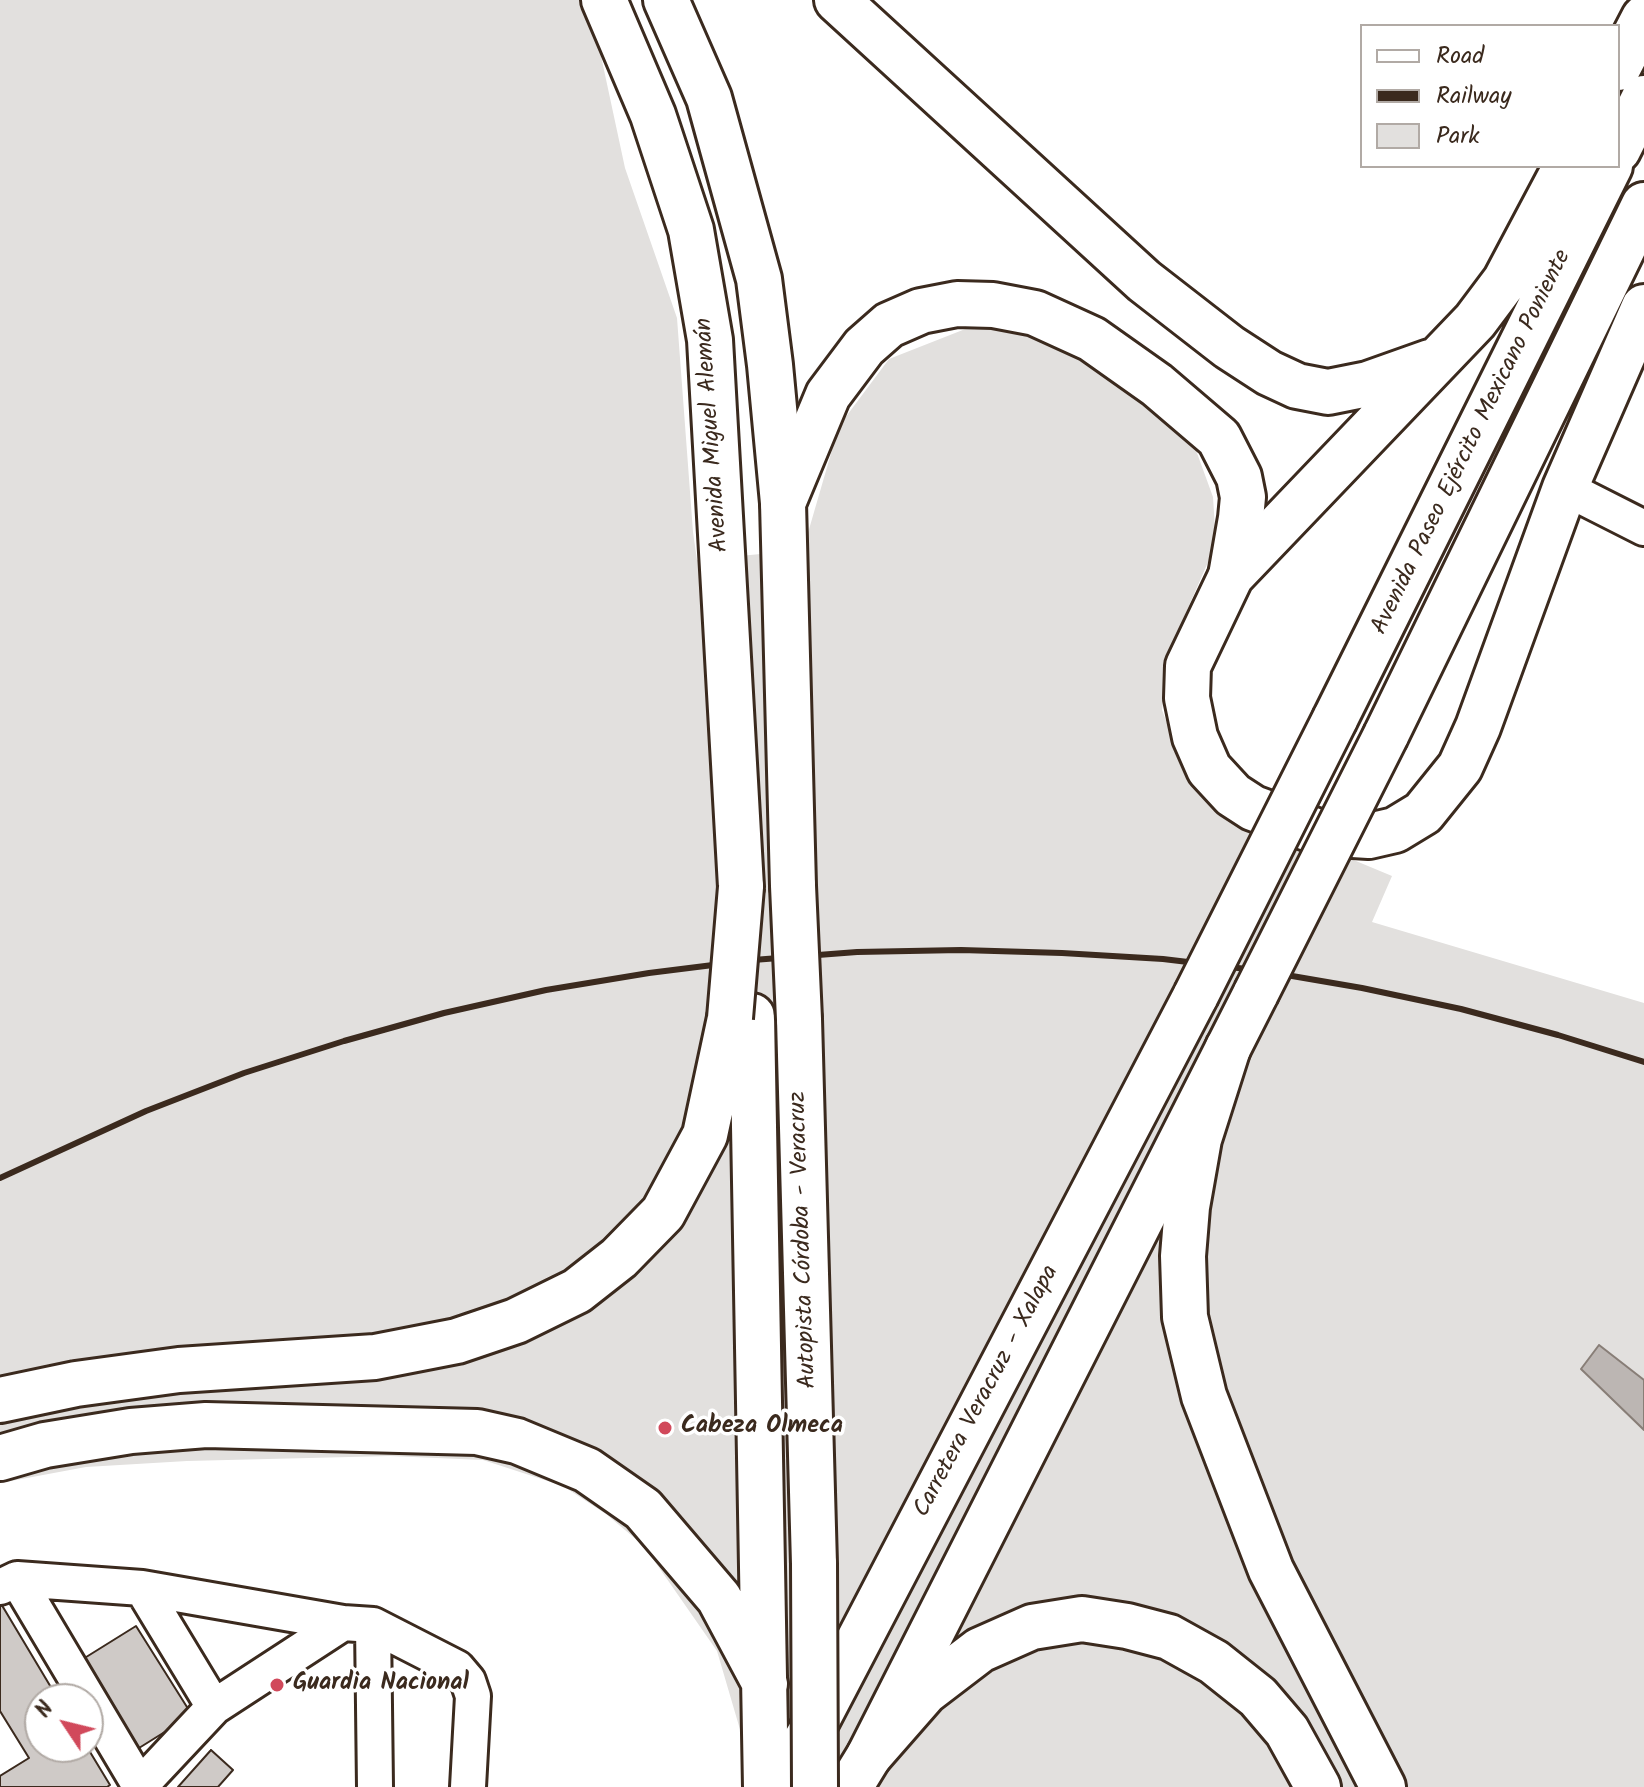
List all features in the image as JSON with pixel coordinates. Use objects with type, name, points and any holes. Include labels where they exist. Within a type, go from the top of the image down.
[{"type":"main road","name":"Avenida Miguel Alemán","points":[[604,0],[653,115],[691,230],[710,340],[741,887]]},
{"type":"main road","points":[[666,0],[709,98],[759,279],[783,503]]},
{"type":"main road","points":[[837,0],[1144,281],[1229,347],[1269,373],[1297,386],[1328,392],[1368,384],[1436,360]]},
{"type":"main road","points":[[1620,64],[1644,18]]},
{"type":"main road","points":[[1620,146],[1644,98]]},
{"type":"main road","points":[[1231,576],[1475,321],[1505,281],[1565,168]]},
{"type":"main road","name":"Avenida Paseo Ejército Mexicano Poniente","points":[[1196,995],[1609,168]]},
{"type":"main road","name":"Avenida Paseo Ejército Mexicano Poniente","points":[[1228,1048],[1386,735],[1644,205]]},
{"type":"main road","points":[[783,503],[828,395],[864,347],[889,325],[921,311],[957,304],[993,305],[1035,313],[1092,339],[1157,385],[1219,438],[1239,477],[1243,497],[1231,576],[1188,666],[1187,698],[1195,737],[1209,769],[1233,795],[1253,808],[1321,833],[1369,836],[1395,830],[1423,813],[1460,767],[1478,727],[1565,488],[1644,307]]},
{"type":"main road","name":"Autopista Córdoba - Veracruz","points":[[783,503],[814,1564],[815,1787]]},
{"type":"main road","name":"Autopista Córdoba - Veracruz","points":[[741,887],[741,1017],[766,1787]]},
{"type":"main road","name":"Carretera Veracruz - Xalapa","points":[[779,1787],[814,1726],[1196,995]]},
{"type":"main road","points":[[0,1400],[76,1384],[179,1370],[375,1357],[403,1352],[472,1336],[516,1321],[577,1291],[619,1258],[663,1213],[705,1135],[741,1017]]},
{"type":"main road","points":[[860,1771],[1228,1048]]},
{"type":"main road","points":[[1228,1048],[1199,1139],[1187,1207],[1183,1256],[1185,1317],[1204,1396],[1271,1570],[1383,1787]]},
{"type":"main road","points":[[0,1458],[45,1445],[131,1431],[206,1425],[477,1432],[517,1441],[587,1470],[643,1509],[719,1598],[765,1684]]},
{"type":"main road","points":[[860,1771],[925,1692],[980,1650],[1032,1627],[1082,1619],[1169,1637],[1214,1662],[1258,1697],[1287,1731],[1318,1787]]},
{"type":"lane","points":[[1565,488],[1644,528]]},
{"type":"lane","points":[[8,1583],[142,1588],[358,1624],[457,1668],[468,1681],[473,1696],[468,1787]]},
{"type":"lane","points":[[8,1583],[140,1786],[214,1707],[358,1624]]},
{"type":"lane","points":[[142,1588],[214,1707]]},
{"type":"lane","points":[[358,1624],[375,1787]]},
{"type":"green space","points":[[0,0],[589,0],[625,168],[677,318],[697,560],[803,550],[839,426],[889,359],[978,324],[1058,341],[1136,392],[1193,442],[1213,497],[1216,544],[1169,651],[1162,710],[1184,768],[1212,801],[1392,876],[1372,922],[1644,1003],[1644,1787],[741,1787],[751,1767],[717,1651],[644,1546],[606,1514],[563,1486],[483,1460],[390,1456],[86,1467],[0,1483]]},
{"type":"shaded area","points":[[1599,1345],[1644,1380],[1644,1430],[1581,1369]]},
{"type":"building","points":[[0,1602],[48,1683],[24,1683],[24,1750],[0,1711]]},
{"type":"building","points":[[136,1626],[192,1715],[139,1748],[104,1692],[104,1683],[98,1683],[83,1659]]},
{"type":"building","points":[[211,1750],[233,1770],[218,1787],[178,1787]]},
{"type":"building","points":[[24,1761],[97,1763],[110,1785],[0,1787],[0,1776]]},
{"type":"railway","points":[[0,1178],[146,1111],[244,1073],[444,1013],[546,990],[649,973],[753,960],[857,952],[961,950],[1062,953],[1163,959],[1263,971],[1461,1009],[1644,1062]]},
{"type":"place","name":"Cabeza Olmeca","points":[[665,1428]]},
{"type":"place","name":"Guardia Nacional","points":[[277,1685]]}]
